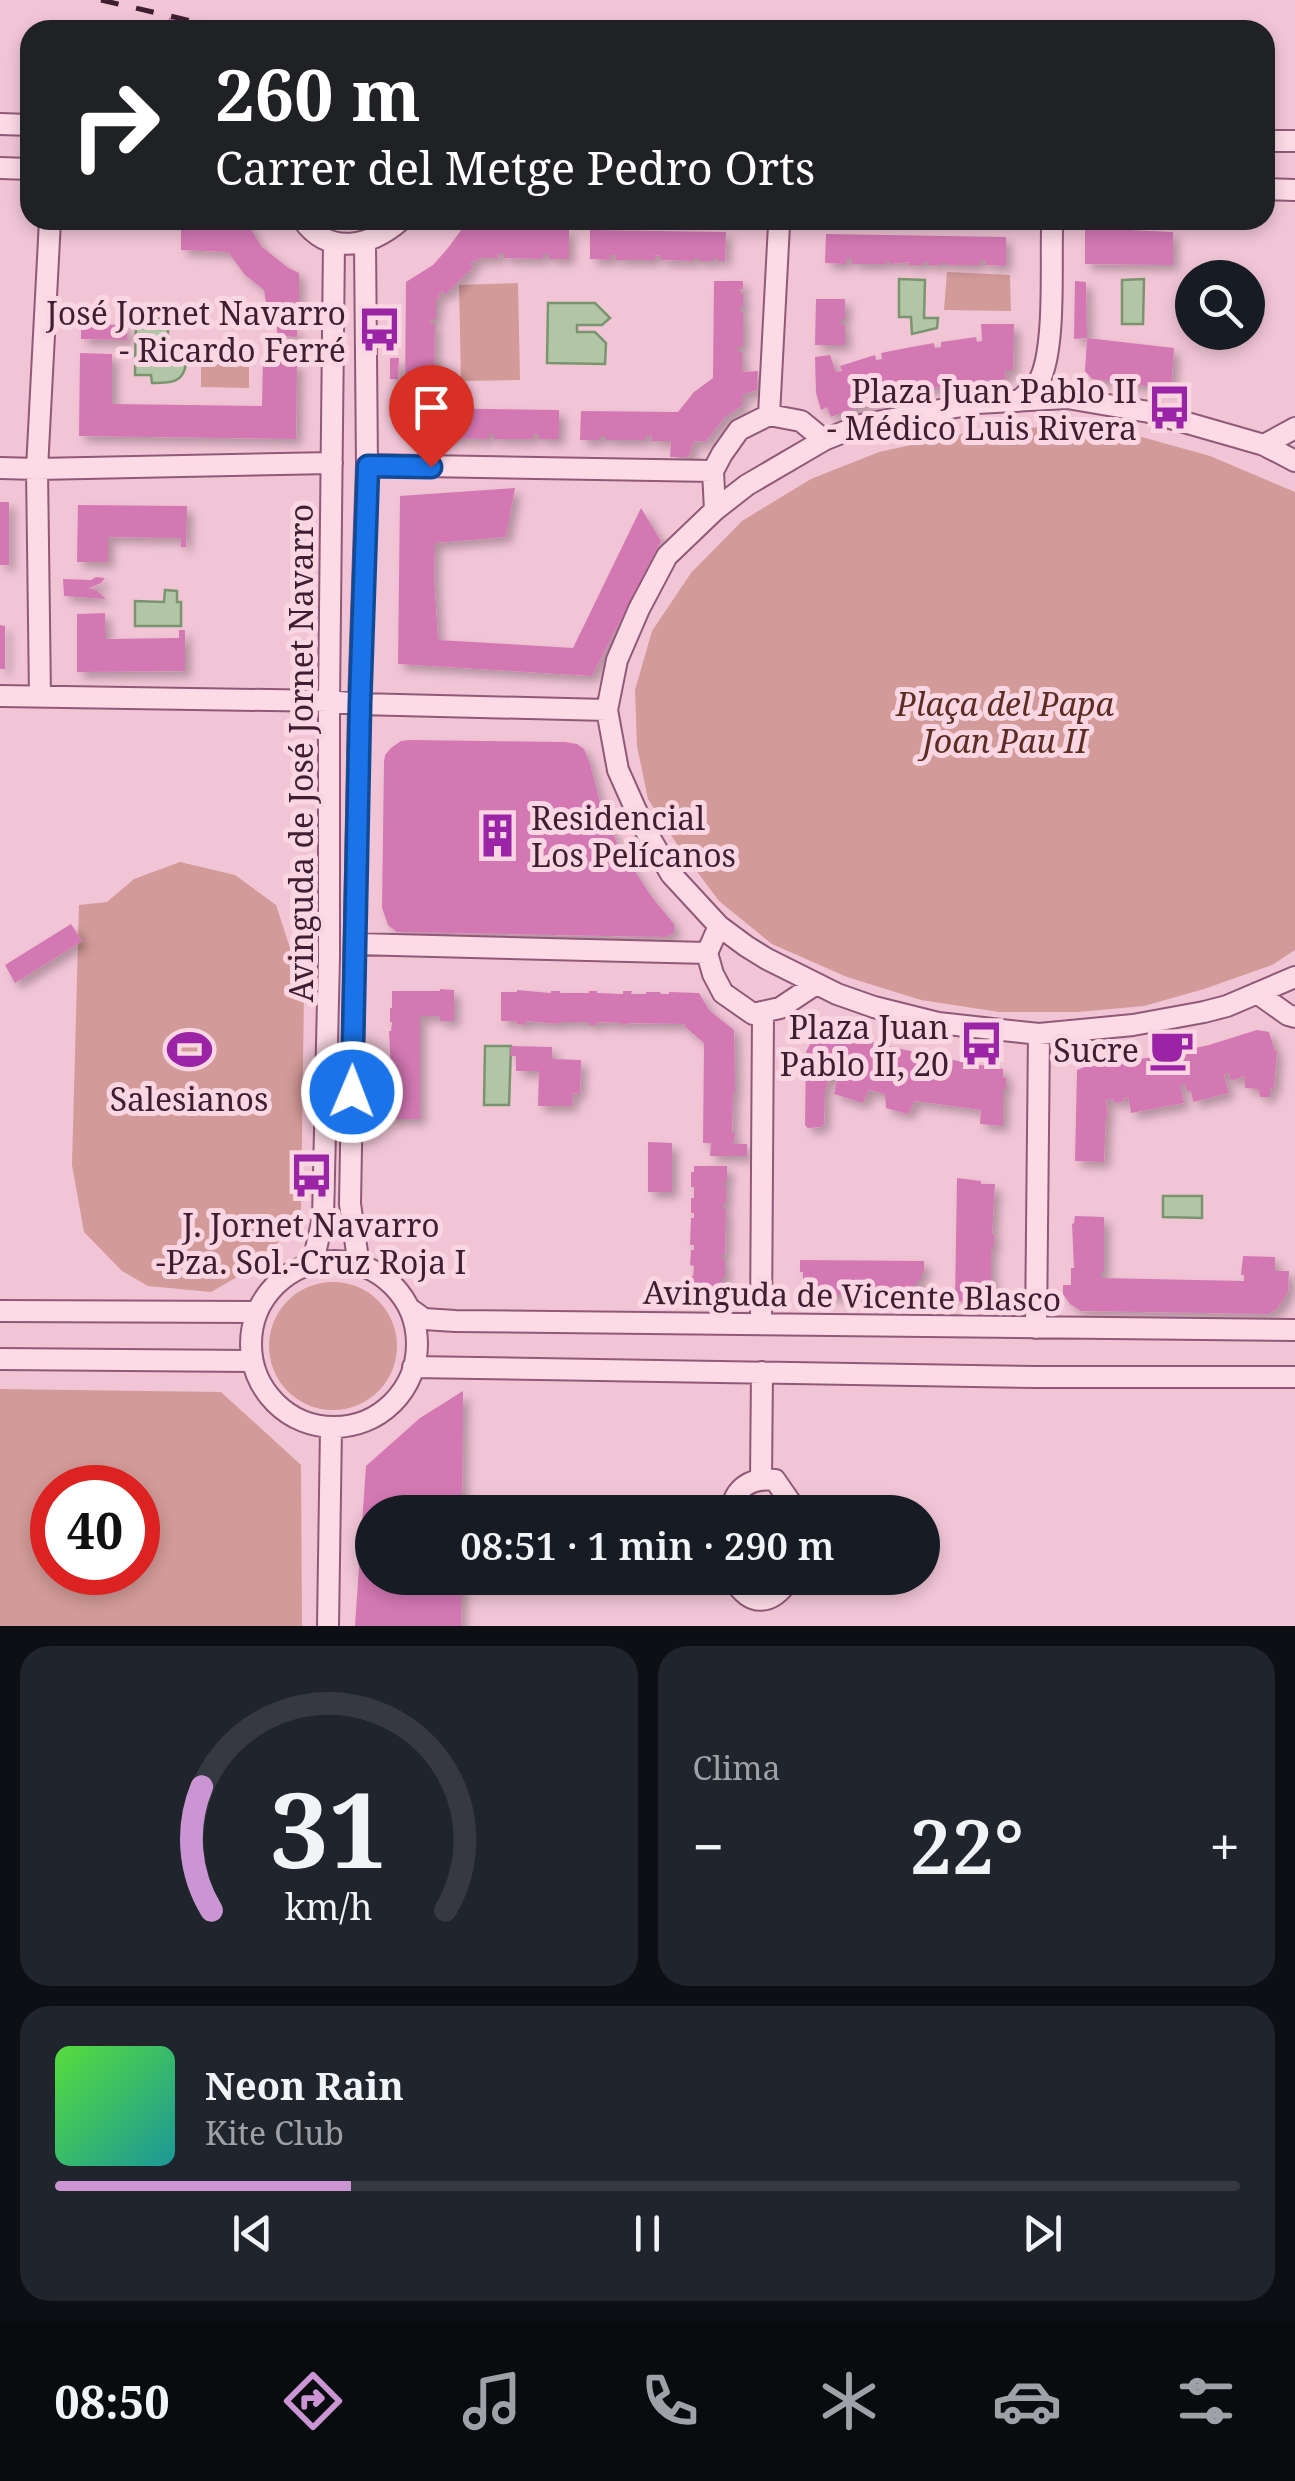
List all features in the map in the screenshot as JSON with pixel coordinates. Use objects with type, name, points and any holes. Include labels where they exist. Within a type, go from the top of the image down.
[{"type":"street","points":[[40,696],[37,469],[49,230]]},
{"type":"street","points":[[311,230],[334,243],[365,243],[385,230]]},
{"type":"street","points":[[769,414],[779,230]]},
{"type":"street","points":[[1051,230],[1048,347],[1052,369],[1066,398]]},
{"type":"street","name":"Avinguda de José Jornet Navarro","points":[[313,1262],[322,1218],[329,957],[334,243]]},
{"type":"street","name":"Avinguda de José Jornet Navarro","points":[[359,1266],[350,1204],[368,466],[365,243]]},
{"type":"street","points":[[1019,400],[1041,376],[1048,347]]},
{"type":"street","points":[[1295,461],[1264,445],[1150,412],[1066,398],[977,403],[861,425],[824,440],[756,478],[667,556],[617,660],[607,710],[618,770],[643,826],[671,874],[719,926],[768,959],[874,1007],[938,1023],[1039,1034],[1133,1025],[1204,1012],[1295,977]]},
{"type":"street","points":[[715,510],[713,471],[740,430],[769,414],[801,420],[824,440]]},
{"type":"street","points":[[1264,445],[1295,428]]},
{"type":"street","points":[[0,468],[332,464]]},
{"type":"street","points":[[368,466],[713,471]]},
{"type":"street","points":[[0,696],[607,710]]},
{"type":"street","points":[[719,926],[707,953],[713,974],[723,993],[753,1014],[780,1008],[816,984]]},
{"type":"street","points":[[356,944],[707,953]]},
{"type":"street","points":[[1257,993],[1295,1017]]},
{"type":"street","points":[[761,1324],[762,1012]]},
{"type":"street","points":[[1036,1328],[1039,1034]]},
{"type":"street","points":[[313,1262],[359,1266],[386,1278],[410,1309],[416,1343],[413,1367],[404,1391],[378,1416],[353,1426],[331,1428],[301,1421],[274,1401],[250,1361],[256,1312],[272,1286],[298,1268],[313,1262]]},
{"type":"street","name":"Avinguda de Vicente Blasco","points":[[410,1309],[424,1318],[455,1321],[1295,1330]]},
{"type":"street","points":[[0,1311],[256,1312]]},
{"type":"street","points":[[0,1359],[250,1361]]},
{"type":"street","points":[[413,1367],[1295,1377]]},
{"type":"street","points":[[761,1478],[762,1372]]},
{"type":"street","points":[[328,1626],[331,1428]]},
{"type":"street","points":[[736,1495],[761,1478],[775,1480],[786,1495]]},
{"type":"street","points":[[747,1595],[751,1599],[776,1595]]},
{"type":"green space","points":[[947,272],[1010,275],[1011,311],[944,310]]},
{"type":"green space","points":[[518,283],[520,380],[461,381],[459,285]]},
{"type":"green space","points":[[201,363],[249,363],[249,388],[201,387]]},
{"type":"green space","name":"Plaça del Papa Joan Pau II","points":[[1040,427],[1131,434],[1210,456],[1295,492],[1295,950],[1272,965],[1144,1006],[1078,1012],[999,1012],[921,1000],[847,977],[772,944],[719,901],[680,849],[648,799],[637,746],[635,690],[652,631],[691,573],[742,521],[811,479],[879,452],[962,434]]},
{"type":"green space","name":"Salesianos","points":[[180,862],[235,875],[276,905],[304,991],[301,1209],[265,1261],[211,1292],[148,1286],[122,1271],[84,1232],[72,1165],[79,905],[107,902],[134,879]]},
{"type":"green space","points":[[333,1282],[357,1287],[378,1301],[392,1322],[397,1346],[392,1370],[378,1391],[357,1405],[333,1410],[309,1405],[288,1391],[274,1370],[269,1346],[274,1322],[288,1301],[309,1287]]},
{"type":"green space","points":[[0,1389],[221,1392],[301,1465],[302,1626],[0,1626]]},
{"type":"shaded area","points":[[899,279],[925,280],[924,318],[938,318],[937,328],[912,334],[911,317],[899,317]]},
{"type":"shaded area","points":[[1144,279],[1143,324],[1122,324],[1122,280]]},
{"type":"shaded area","points":[[548,303],[595,303],[610,318],[602,325],[577,325],[577,332],[595,332],[606,343],[605,364],[547,363]]},
{"type":"shaded area","points":[[136,319],[168,319],[168,347],[180,352],[186,364],[178,379],[152,383],[151,375],[135,375]]},
{"type":"shaded area","points":[[165,590],[177,591],[181,626],[135,626],[135,601],[164,602]]},
{"type":"shaded area","points":[[485,1046],[511,1046],[509,1105],[484,1105]]},
{"type":"shaded area","points":[[1163,1196],[1202,1196],[1202,1218],[1163,1217]]},
{"type":"building","points":[[181,230],[252,230],[261,246],[299,273],[299,302],[266,303],[264,290],[245,275],[228,252],[181,250]]},
{"type":"building","points":[[461,230],[569,230],[569,259],[549,259],[549,254],[543,254],[543,259],[504,258],[504,253],[499,253],[498,258],[479,258],[445,295],[442,291],[436,300],[436,319],[431,319],[430,324],[435,324],[434,389],[405,389],[406,282],[433,265]]},
{"type":"building","points":[[590,230],[726,232],[725,261],[661,260],[661,256],[655,255],[655,260],[615,260],[616,255],[610,255],[610,260],[590,259]]},
{"type":"building","points":[[1085,230],[1173,232],[1173,265],[1085,264]]},
{"type":"building","points":[[826,234],[1006,237],[1006,266],[986,265],[986,260],[980,260],[980,265],[909,265],[890,261],[852,264],[852,258],[846,258],[846,264],[825,263]]},
{"type":"building","points":[[714,281],[743,281],[743,346],[738,346],[738,352],[742,352],[742,372],[758,371],[757,390],[742,395],[742,406],[725,417],[705,442],[694,441],[687,457],[670,457],[671,441],[651,441],[652,436],[645,436],[645,440],[606,440],[606,436],[600,436],[600,440],[580,440],[581,411],[678,412],[694,392],[713,378]]},
{"type":"building","points":[[1075,281],[1086,282],[1087,338],[1074,339]]},
{"type":"building","points":[[816,299],[845,299],[845,319],[841,319],[841,325],[845,325],[845,345],[815,345]]},
{"type":"building","points":[[81,324],[127,325],[127,340],[81,339]]},
{"type":"building","points":[[981,324],[1014,324],[1013,370],[1005,370],[1006,379],[925,389],[831,417],[827,407],[821,410],[816,393],[815,357],[830,355],[836,372],[842,371],[840,366],[875,355],[876,360],[882,359],[881,353],[934,343],[935,348],[941,347],[941,342],[976,337],[977,342],[982,341]]},
{"type":"building","points":[[277,327],[297,327],[297,337],[277,336]]},
{"type":"building","points":[[1087,338],[1174,348],[1171,389],[1092,379],[1085,371]]},
{"type":"building","points":[[80,353],[112,354],[112,404],[262,406],[263,357],[297,362],[296,439],[79,436]]},
{"type":"building","points":[[390,358],[399,358],[398,379],[390,379]]},
{"type":"building","points":[[424,408],[559,410],[559,439],[539,439],[539,435],[533,434],[533,439],[494,439],[494,434],[489,434],[489,439],[436,435],[423,438]]},
{"type":"building","points":[[515,488],[506,537],[435,543],[438,640],[573,648],[641,508],[661,541],[592,676],[398,664],[400,496]]},
{"type":"building","points":[[0,502],[9,502],[9,565],[0,565]]},
{"type":"building","points":[[78,505],[187,506],[186,547],[181,547],[181,538],[108,537],[108,562],[77,562]]},
{"type":"building","points":[[105,578],[89,588],[106,599],[64,596],[63,579]]},
{"type":"building","points":[[105,613],[106,639],[179,638],[179,630],[185,630],[185,671],[77,672],[77,614]]},
{"type":"building","points":[[0,625],[5,626],[5,669],[0,669]]},
{"type":"building","name":"Residencial Los Pelícanos","points":[[410,740],[565,742],[584,749],[602,810],[618,845],[674,924],[674,933],[666,937],[397,932],[388,925],[382,908],[384,762],[391,748]]},
{"type":"building","points":[[71,924],[82,941],[15,983],[5,965]]},
{"type":"building","points":[[454,990],[454,1021],[420,1016],[420,1119],[388,1119],[392,991]]},
{"type":"building","points":[[501,992],[699,993],[709,1010],[734,1030],[732,1144],[747,1144],[747,1156],[710,1156],[711,1143],[703,1143],[704,1043],[685,1024],[526,1021],[525,1025],[501,1021]]},
{"type":"building","points":[[818,1028],[884,1045],[1003,1069],[1003,1126],[980,1124],[981,1110],[915,1101],[908,1114],[886,1108],[885,1094],[869,1090],[863,1103],[834,1094],[837,1079],[830,1077],[825,1091],[824,1124],[808,1128],[807,1043]]},
{"type":"building","points":[[1257,1030],[1269,1032],[1277,1050],[1270,1097],[1260,1097],[1259,1089],[1245,1088],[1245,1076],[1231,1081],[1229,1073],[1224,1075],[1229,1093],[1193,1102],[1185,1084],[1180,1085],[1184,1103],[1131,1113],[1128,1097],[1115,1103],[1113,1099],[1106,1100],[1104,1162],[1075,1161],[1077,1070],[1209,1045]]},
{"type":"building","points":[[511,1046],[552,1047],[552,1059],[581,1060],[580,1094],[573,1093],[572,1106],[538,1106],[539,1071],[516,1071]]},
{"type":"building","points":[[648,1142],[672,1143],[672,1192],[648,1192]]},
{"type":"building","points":[[694,1166],[727,1166],[722,1254],[725,1297],[693,1297],[694,1290],[689,1290],[694,1266],[690,1265],[694,1245],[690,1245]]},
{"type":"building","points":[[957,1178],[995,1184],[993,1297],[979,1296],[967,1302],[955,1301]]},
{"type":"building","points":[[1075,1216],[1104,1217],[1101,1278],[1244,1281],[1243,1256],[1275,1257],[1275,1271],[1289,1271],[1288,1292],[1277,1309],[1268,1314],[1081,1311],[1063,1294],[1063,1285],[1071,1285],[1074,1268]]},
{"type":"building","points":[[800,1260],[924,1261],[924,1273],[914,1285],[914,1296],[810,1295],[810,1284],[800,1272]]},
{"type":"building","points":[[463,1391],[462,1495],[364,1495],[366,1466],[420,1418]]},
{"type":"building","points":[[357,1595],[462,1595],[461,1626],[355,1626]]},
{"type":"railway","points":[[101,0],[187,20]]},
{"type":"place","name":"José Jornet Navarro - Ricardo Ferré","points":[[379,330]]},
{"type":"place","name":"Plaza Juan Pablo II - Médico Luis Rivera","points":[[1170,408]]},
{"type":"place","name":"Residencial Los Pelícanos","points":[[498,835]]},
{"type":"place","name":"Plaza Juan Pablo II, 20","points":[[982,1044]]},
{"type":"place","name":"Sucre","points":[[1172,1049]]},
{"type":"place","name":"Salesianos","points":[[189,1050]]},
{"type":"place","name":"J. Jornet Navarro -Pza. Sol.-Cruz Roja I","points":[[311,1176]]},
{"type":"route","points":[[352,1092],[368,466],[431,467]]}]
